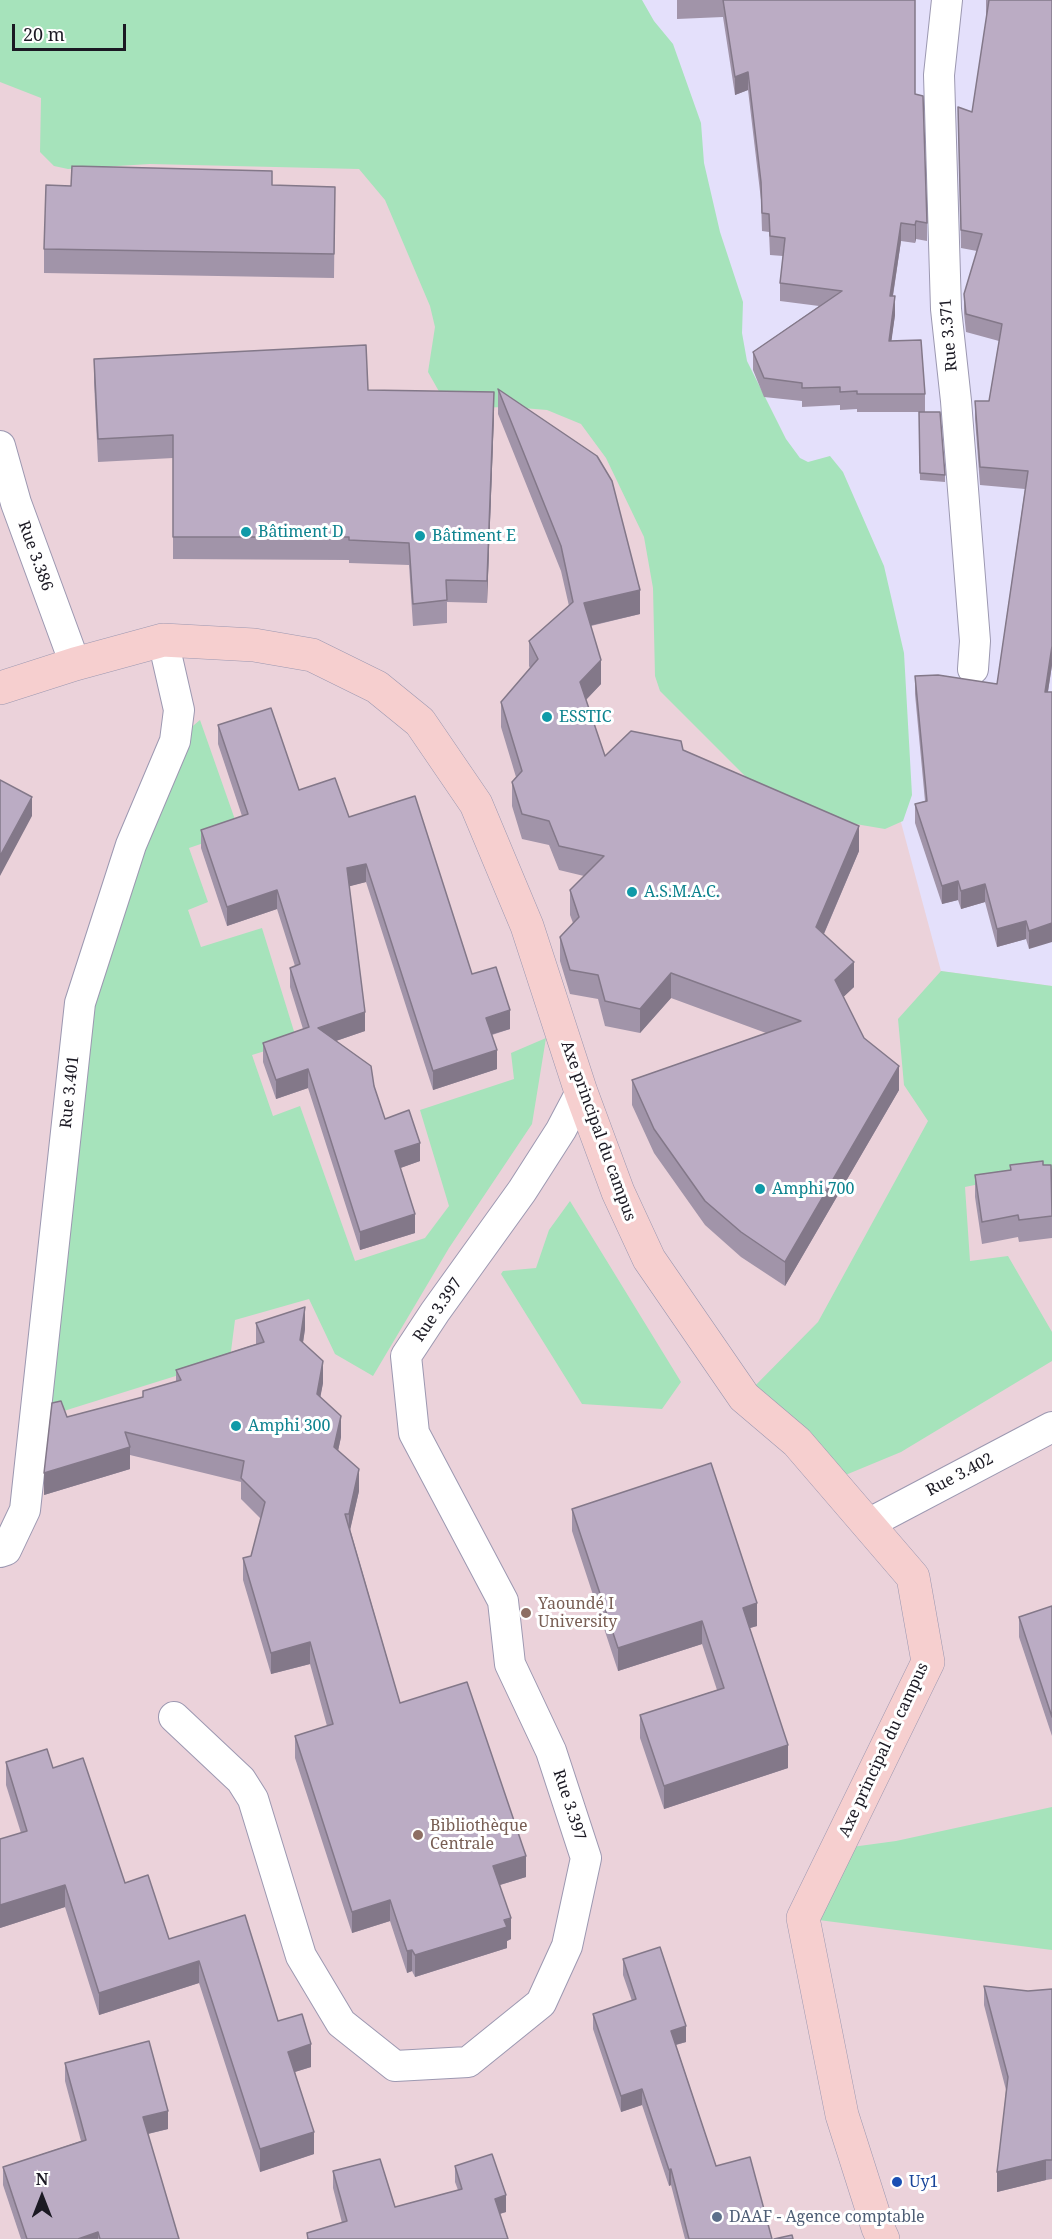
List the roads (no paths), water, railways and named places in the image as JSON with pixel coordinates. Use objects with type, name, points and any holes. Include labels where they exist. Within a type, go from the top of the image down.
[{"type":"street","name":"Rue 3.371","points":[[947,0],[939,75],[946,309],[956,401],[975,641],[974,669]]},
{"type":"street","name":"Rue 3.386","points":[[0,446],[16,503],[75,664]]},
{"type":"street","name":"Axe principal du campus","points":[[0,688],[75,664],[164,640],[254,645],[312,655],[377,687],[420,722],[476,804],[527,926],[581,1092],[618,1192],[649,1259],[744,1397],[797,1442],[913,1577],[928,1662],[803,1918],[842,2115],[883,2239]]},
{"type":"street","name":"Rue 3.401","points":[[0,1552],[6,1550],[25,1510],[80,1003],[131,845],[176,741],[179,710],[164,640]]},
{"type":"street","name":"Rue 3.397","points":[[174,1717],[241,1780],[254,1799],[301,1956],[341,2023],[395,2066],[468,2062],[541,2003],[567,1946],[586,1858],[551,1751],[510,1664],[502,1601],[414,1433],[406,1356],[522,1191],[561,1130],[581,1092]]},
{"type":"street","name":"Rue 3.402","points":[[868,1524],[1052,1427]]},
{"type":"place","name":"Bâtiment D","points":[[246,532]]},
{"type":"place","name":"Bâtiment E","points":[[420,536]]},
{"type":"place","name":"ESSTIC","points":[[547,717]]},
{"type":"place","name":"A.S.M.A.C.","points":[[632,892]]},
{"type":"place","name":"Amphi 700","points":[[760,1189]]},
{"type":"place","name":"Amphi 300","points":[[236,1426]]},
{"type":"place","name":"Yaoundé I University","points":[[526,1613]]},
{"type":"place","name":"Bibliothèque Centrale","points":[[418,1835]]},
{"type":"place","name":"Uy1","points":[[897,2182]]},
{"type":"place","name":"DAAF - Agence comptable","points":[[717,2217]]}]
